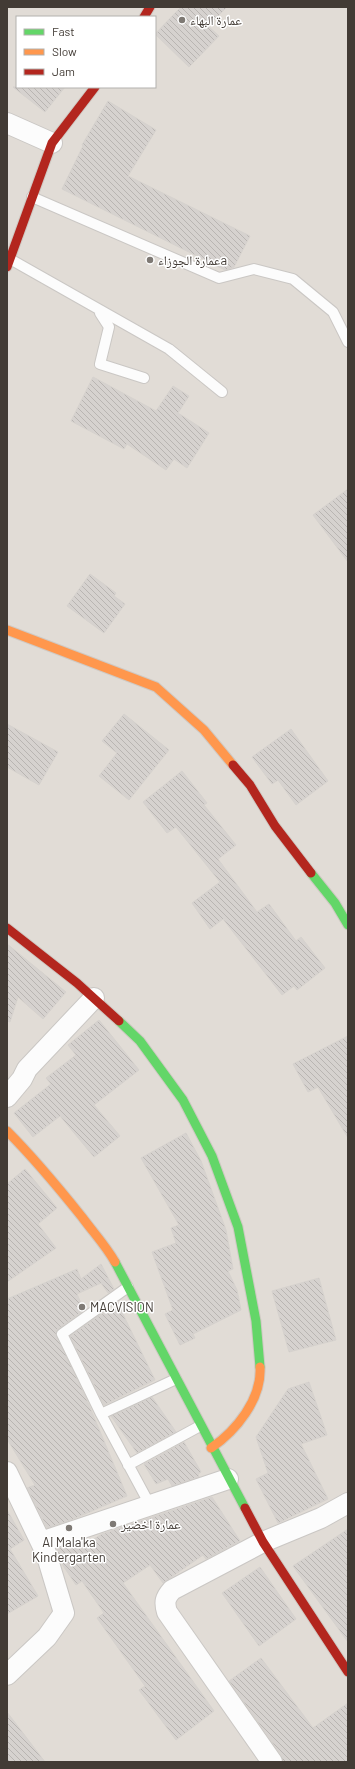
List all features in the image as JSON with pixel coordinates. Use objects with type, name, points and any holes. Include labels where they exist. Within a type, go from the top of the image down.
[{"type":"street","points":[[145,16],[150,7]]},
{"type":"street","points":[[8,263],[52,143],[95,88]]},
{"type":"street","points":[[7,123],[52,143]]},
{"type":"street","points":[[7,630],[156,687],[204,730],[250,786],[275,826],[335,903],[348,925]]},
{"type":"street","points":[[7,928],[77,983],[140,1041],[183,1100],[212,1156],[238,1227],[256,1321],[260,1372],[254,1398],[239,1422],[221,1441],[211,1448]]},
{"type":"street","points":[[7,1097],[22,1079],[26,1069],[94,998]]},
{"type":"street","points":[[7,1131],[25,1149],[70,1201],[109,1252],[211,1448],[263,1542],[347,1668]]},
{"type":"street","points":[[7,1472],[46,1553],[64,1613],[47,1636],[7,1675]]},
{"type":"street","points":[[41,1542],[228,1479]]},
{"type":"street","points":[[272,1762],[167,1612],[164,1604],[167,1596],[172,1590],[263,1542],[321,1518],[348,1503]]},
{"type":"lane","points":[[32,197],[219,278],[254,269],[293,279],[333,312],[348,342]]},
{"type":"lane","points":[[8,263],[169,350],[222,392]]},
{"type":"lane","points":[[99,311],[109,327],[100,364],[144,378]]},
{"type":"lane","points":[[128,1286],[62,1334],[101,1414],[150,1505]]},
{"type":"lane","points":[[101,1414],[176,1379]]},
{"type":"lane","points":[[128,1465],[200,1426]]},
{"type":"shaded area","points":[[7,7],[348,7],[348,1762],[7,1762]]},
{"type":"building","points":[[181,7],[227,7],[208,26],[219,36],[189,67],[156,35],[156,33]]},
{"type":"building","points":[[13,87],[64,88],[45,112]]},
{"type":"building","points":[[108,101],[156,130],[128,176],[250,236],[234,267],[225,270],[62,189],[83,146],[82,145]]},
{"type":"building","points":[[93,377],[156,411],[173,386],[189,396],[178,413],[209,433],[187,468],[174,459],[166,470],[127,444],[124,449],[71,421]]},
{"type":"building","points":[[348,489],[348,562],[313,515]]},
{"type":"building","points":[[90,574],[116,593],[114,596],[125,604],[104,633],[67,606]]},
{"type":"building","points":[[124,714],[169,750],[129,800],[99,776],[117,753],[102,741]]},
{"type":"building","points":[[7,724],[58,752],[39,785],[7,767]]},
{"type":"building","points":[[291,729],[328,781],[296,805],[278,780],[272,784],[252,757]]},
{"type":"building","points":[[182,771],[207,803],[204,805],[236,845],[218,859],[257,912],[269,904],[296,941],[301,937],[325,968],[297,990],[294,986],[282,995],[223,919],[210,929],[192,903],[220,882],[176,827],[167,833],[143,802]]},
{"type":"building","points":[[7,944],[66,992],[43,1019],[18,997],[10,1022],[7,1021]]},
{"type":"building","points":[[99,1020],[139,1070],[94,1105],[120,1136],[94,1157],[60,1116],[33,1137],[14,1113],[51,1084],[46,1078],[76,1055],[68,1045]]},
{"type":"building","points":[[348,1036],[348,1138],[318,1087],[308,1092],[293,1064]]},
{"type":"building","points":[[186,1133],[201,1161],[226,1230],[233,1269],[228,1271],[237,1290],[241,1310],[193,1334],[195,1338],[180,1345],[165,1314],[173,1310],[152,1252],[176,1243],[171,1228],[179,1225],[141,1158]]},
{"type":"building","points":[[25,1169],[57,1208],[38,1224],[56,1248],[7,1282],[7,1184]]},
{"type":"building","points":[[101,1264],[114,1289],[108,1293],[101,1283],[77,1294],[84,1310],[58,1329],[56,1334],[86,1398],[127,1496],[71,1520],[47,1528],[27,1488],[35,1485],[7,1439],[7,1299],[77,1269],[81,1279]]},
{"type":"building","points":[[319,1278],[336,1340],[289,1352],[272,1291]]},
{"type":"building","points":[[119,1306],[155,1380],[104,1405],[70,1336],[100,1315]]},
{"type":"building","points":[[309,1382],[327,1435],[301,1444],[328,1499],[278,1523],[256,1479],[268,1473],[256,1437],[288,1389]]},
{"type":"building","points":[[152,1397],[176,1432],[137,1453],[111,1416]]},
{"type":"building","points":[[184,1442],[201,1472],[198,1474],[199,1477],[172,1486],[168,1479],[156,1484],[144,1464]]},
{"type":"building","points":[[212,1497],[240,1541],[206,1559],[203,1555],[163,1583],[150,1565],[123,1583],[214,1711],[176,1740],[139,1690],[145,1686],[97,1618],[104,1613],[82,1581],[76,1585],[60,1561],[57,1549],[74,1543],[78,1549],[102,1534]]},
{"type":"building","points":[[7,1510],[24,1540],[10,1549],[38,1596],[7,1614]]},
{"type":"building","points":[[348,1529],[348,1642],[293,1566]]},
{"type":"building","points":[[260,1567],[296,1619],[259,1646],[222,1593]]},
{"type":"building","points":[[261,1658],[313,1728],[348,1703],[348,1762],[283,1762],[281,1755],[229,1681]]},
{"type":"building","points":[[7,1712],[45,1762],[7,1762]]},
{"type":"traffic: fast","points":[[311,873],[335,903],[348,925]]},
{"type":"traffic: fast","points":[[119,1021],[140,1041],[183,1100],[212,1156],[238,1227],[256,1321],[260,1367]]},
{"type":"traffic: fast","points":[[115,1262],[245,1508]]},
{"type":"traffic: slow","points":[[7,630],[156,687],[204,730],[233,765]]},
{"type":"traffic: slow","points":[[7,1131],[64,1195],[104,1245],[115,1262]]},
{"type":"traffic: slow","points":[[211,1448],[229,1433],[246,1413],[257,1391],[260,1367]]},
{"type":"traffic: jam","points":[[145,16],[150,7]]},
{"type":"traffic: jam","points":[[7,267],[52,143],[94,88]]},
{"type":"traffic: jam","points":[[233,765],[250,785],[275,826],[311,873]]},
{"type":"traffic: jam","points":[[7,928],[77,983],[119,1021]]},
{"type":"traffic: jam","points":[[245,1508],[263,1542],[348,1672]]},
{"type":"place","name":"عمارة البهاء","points":[[182,20]]},
{"type":"place","name":"عمارة الجوزاءa","points":[[150,260]]},
{"type":"place","name":"MACVISION","points":[[82,1307]]},
{"type":"place","name":"عمارة اخضير","points":[[113,1524]]},
{"type":"place","name":"Al Mala'ka Kindergarten","points":[[69,1528]]}]
